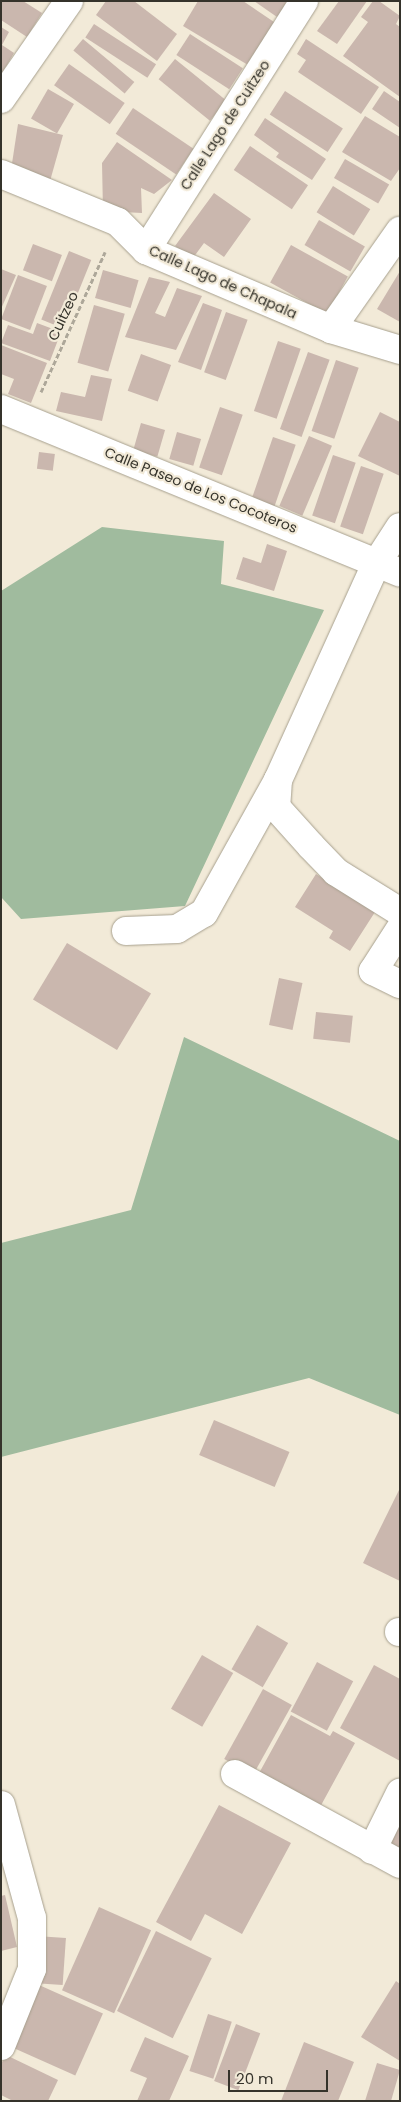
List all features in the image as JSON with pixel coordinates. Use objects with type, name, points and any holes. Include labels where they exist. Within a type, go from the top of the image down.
[{"type":"street","points":[[1,99],[69,1]]},
{"type":"street","name":"Calle Lago de Cuitzeo","points":[[146,250],[304,1]]},
{"type":"street","name":"Calle Lago de Chapala","points":[[1,174],[118,222],[146,250],[331,329],[400,350]]},
{"type":"street","points":[[331,329],[400,232]]},
{"type":"street","name":"Calle Paseo de Los Cocoteros","points":[[1,409],[388,568]]},
{"type":"street","points":[[126,931],[177,929],[204,913],[278,780],[388,568],[400,527]]},
{"type":"street","points":[[278,780],[276,807],[311,846],[336,872],[400,912]]},
{"type":"street","points":[[400,929],[373,971],[400,984]]},
{"type":"street","points":[[235,1774],[400,1864]]},
{"type":"street","points":[[372,1850],[400,1794]]},
{"type":"street","points":[[1,1805],[32,1918],[32,1969],[1,2046]]},
{"type":"path","name":"Cuitzeo","points":[[28,419],[118,222]]},
{"type":"green space","points":[[102,527],[224,541],[221,584],[324,610],[185,906],[21,919],[1,897],[1,591]]},
{"type":"green space","points":[[184,1037],[400,1141],[400,1415],[309,1378],[1,1457],[1,1243],[131,1210]]},
{"type":"building","points":[[1,1],[23,1],[42,13],[27,37],[1,20]]},
{"type":"building","points":[[106,1],[134,1],[177,34],[157,61],[96,15]]},
{"type":"building","points":[[198,1],[243,1],[277,24],[248,65],[183,26]]},
{"type":"building","points":[[254,1],[288,1],[277,17]]},
{"type":"building","points":[[339,1],[367,1],[337,44],[317,31]]},
{"type":"building","points":[[373,1],[379,1],[400,16],[396,24],[400,27],[400,97],[343,56],[368,22],[361,17]]},
{"type":"building","points":[[94,24],[156,64],[147,78],[85,37]]},
{"type":"building","points":[[1,27],[9,32],[2,45],[14,53],[1,75]]},
{"type":"building","points":[[190,34],[243,68],[229,89],[176,55]]},
{"type":"building","points":[[83,39],[134,82],[125,94],[73,50]]},
{"type":"building","points":[[306,39],[379,87],[361,114],[298,72],[306,60],[297,54]]},
{"type":"building","points":[[175,59],[226,101],[210,121],[159,79]]},
{"type":"building","points":[[69,64],[125,103],[110,124],[54,85]]},
{"type":"building","points":[[48,89],[74,104],[57,133],[31,118]]},
{"type":"building","points":[[285,91],[343,129],[328,152],[270,114]]},
{"type":"building","points":[[384,91],[400,102],[400,128],[372,109]]},
{"type":"building","points":[[133,108],[194,149],[176,175],[116,134]]},
{"type":"building","points":[[365,116],[400,137],[400,168],[391,181],[342,152]]},
{"type":"building","points":[[265,118],[326,159],[312,180],[276,157],[279,153],[254,135]]},
{"type":"building","points":[[18,124],[63,135],[50,181],[11,170]]},
{"type":"building","points":[[117,142],[172,180],[154,194],[141,188],[142,213],[103,211],[102,163]]},
{"type":"building","points":[[250,146],[308,185],[292,209],[234,170]]},
{"type":"building","points":[[345,159],[389,184],[378,204],[334,178]]},
{"type":"building","points":[[333,186],[370,209],[354,236],[317,212]]},
{"type":"building","points":[[214,193],[251,219],[224,257],[204,243],[193,258],[175,246]]},
{"type":"building","points":[[319,220],[365,246],[350,272],[304,245]]},
{"type":"building","points":[[33,244],[62,255],[52,281],[23,270]]},
{"type":"building","points":[[291,245],[348,277],[327,314],[270,283]]},
{"type":"building","points":[[69,251],[91,260],[64,329],[41,320]]},
{"type":"building","points":[[1,269],[16,275],[1,309]]},
{"type":"building","points":[[103,270],[139,280],[131,308],[95,298]]},
{"type":"building","points":[[400,271],[400,322],[377,309]]},
{"type":"building","points":[[18,275],[47,286],[30,330],[1,319]]},
{"type":"building","points":[[149,277],[170,282],[155,313],[165,317],[177,288],[202,296],[176,350],[125,337]]},
{"type":"building","points":[[203,303],[222,310],[201,370],[178,362]]},
{"type":"building","points":[[94,305],[125,314],[108,371],[77,363]]},
{"type":"building","points":[[226,312],[248,320],[226,380],[204,372]]},
{"type":"building","points":[[37,323],[61,332],[50,361],[1,343],[8,325],[33,334]]},
{"type":"building","points":[[278,341],[301,349],[277,419],[254,411]]},
{"type":"building","points":[[1,345],[47,363],[31,403],[8,394],[14,379],[1,374]]},
{"type":"building","points":[[308,352],[330,360],[302,437],[280,429]]},
{"type":"building","points":[[141,354],[171,365],[158,402],[128,391]]},
{"type":"building","points":[[336,360],[359,368],[334,439],[312,431]]},
{"type":"building","points":[[91,375],[112,379],[102,421],[56,411],[61,392],[85,397]]},
{"type":"building","points":[[220,407],[243,415],[222,475],[199,468]]},
{"type":"building","points":[[380,412],[400,422],[400,476],[358,456]]},
{"type":"building","points":[[141,423],[165,430],[157,457],[133,450]]},
{"type":"building","points":[[177,432],[201,439],[193,466],[169,459]]},
{"type":"building","points":[[309,436],[332,446],[302,516],[279,506]]},
{"type":"building","points":[[273,437],[296,445],[275,506],[252,498]]},
{"type":"building","points":[[39,452],[55,454],[53,471],[37,469]]},
{"type":"building","points":[[333,455],[356,463],[335,523],[312,516]]},
{"type":"building","points":[[361,466],[384,474],[363,534],[340,527]]},
{"type":"building","points":[[267,544],[287,551],[274,591],[236,579],[243,557],[261,563]]},
{"type":"building","points":[[316,874],[375,912],[350,951],[329,938],[333,931],[295,907]]},
{"type":"building","points":[[67,943],[151,993],[117,1050],[33,1000]]},
{"type":"building","points":[[279,978],[302,983],[292,1030],[269,1025]]},
{"type":"building","points":[[316,1012],[353,1016],[350,1043],[313,1039]]},
{"type":"building","points":[[214,1420],[289,1452],[275,1487],[199,1455]]},
{"type":"building","points":[[400,1488],[400,1581],[363,1563]]},
{"type":"building","points":[[257,1625],[288,1643],[263,1687],[232,1669]]},
{"type":"building","points":[[202,1655],[233,1673],[202,1727],[171,1709]]},
{"type":"building","points":[[317,1662],[353,1681],[327,1731],[291,1711]]},
{"type":"building","points":[[374,1665],[400,1679],[400,1761],[340,1728]]},
{"type":"building","points":[[263,1689],[292,1705],[253,1775],[224,1759]]},
{"type":"building","points":[[291,1715],[330,1736],[333,1731],[355,1743],[319,1809],[258,1775]]},
{"type":"building","points":[[219,1805],[291,1843],[242,1934],[205,1914],[191,1941],[156,1922]]},
{"type":"building","points":[[400,1812],[400,1861],[380,1851]]},
{"type":"building","points":[[5,1895],[17,1947],[1,1951],[1,1896]]},
{"type":"building","points":[[99,1907],[151,1930],[114,2013],[62,1990]]},
{"type":"building","points":[[156,1931],[212,1958],[173,2038],[117,2011]]},
{"type":"building","points":[[36,1936],[66,1938],[63,1985],[33,1983]]},
{"type":"building","points":[[396,1981],[400,1984],[400,2061],[361,2037]]},
{"type":"building","points":[[39,1985],[103,2013],[75,2076],[11,2047]]},
{"type":"building","points":[[208,2014],[232,2022],[213,2079],[189,2071]]},
{"type":"building","points":[[236,2024],[260,2033],[238,2090],[214,2081]]},
{"type":"building","points":[[145,2037],[189,2056],[169,2101],[137,2101],[147,2078],[130,2071]]},
{"type":"building","points":[[304,2042],[354,2062],[338,2101],[281,2101]]},
{"type":"building","points":[[6,2055],[58,2080],[48,2101],[13,2101],[1,2095],[1,2064]]},
{"type":"building","points":[[377,2063],[400,2070],[391,2101],[365,2101]]}]
